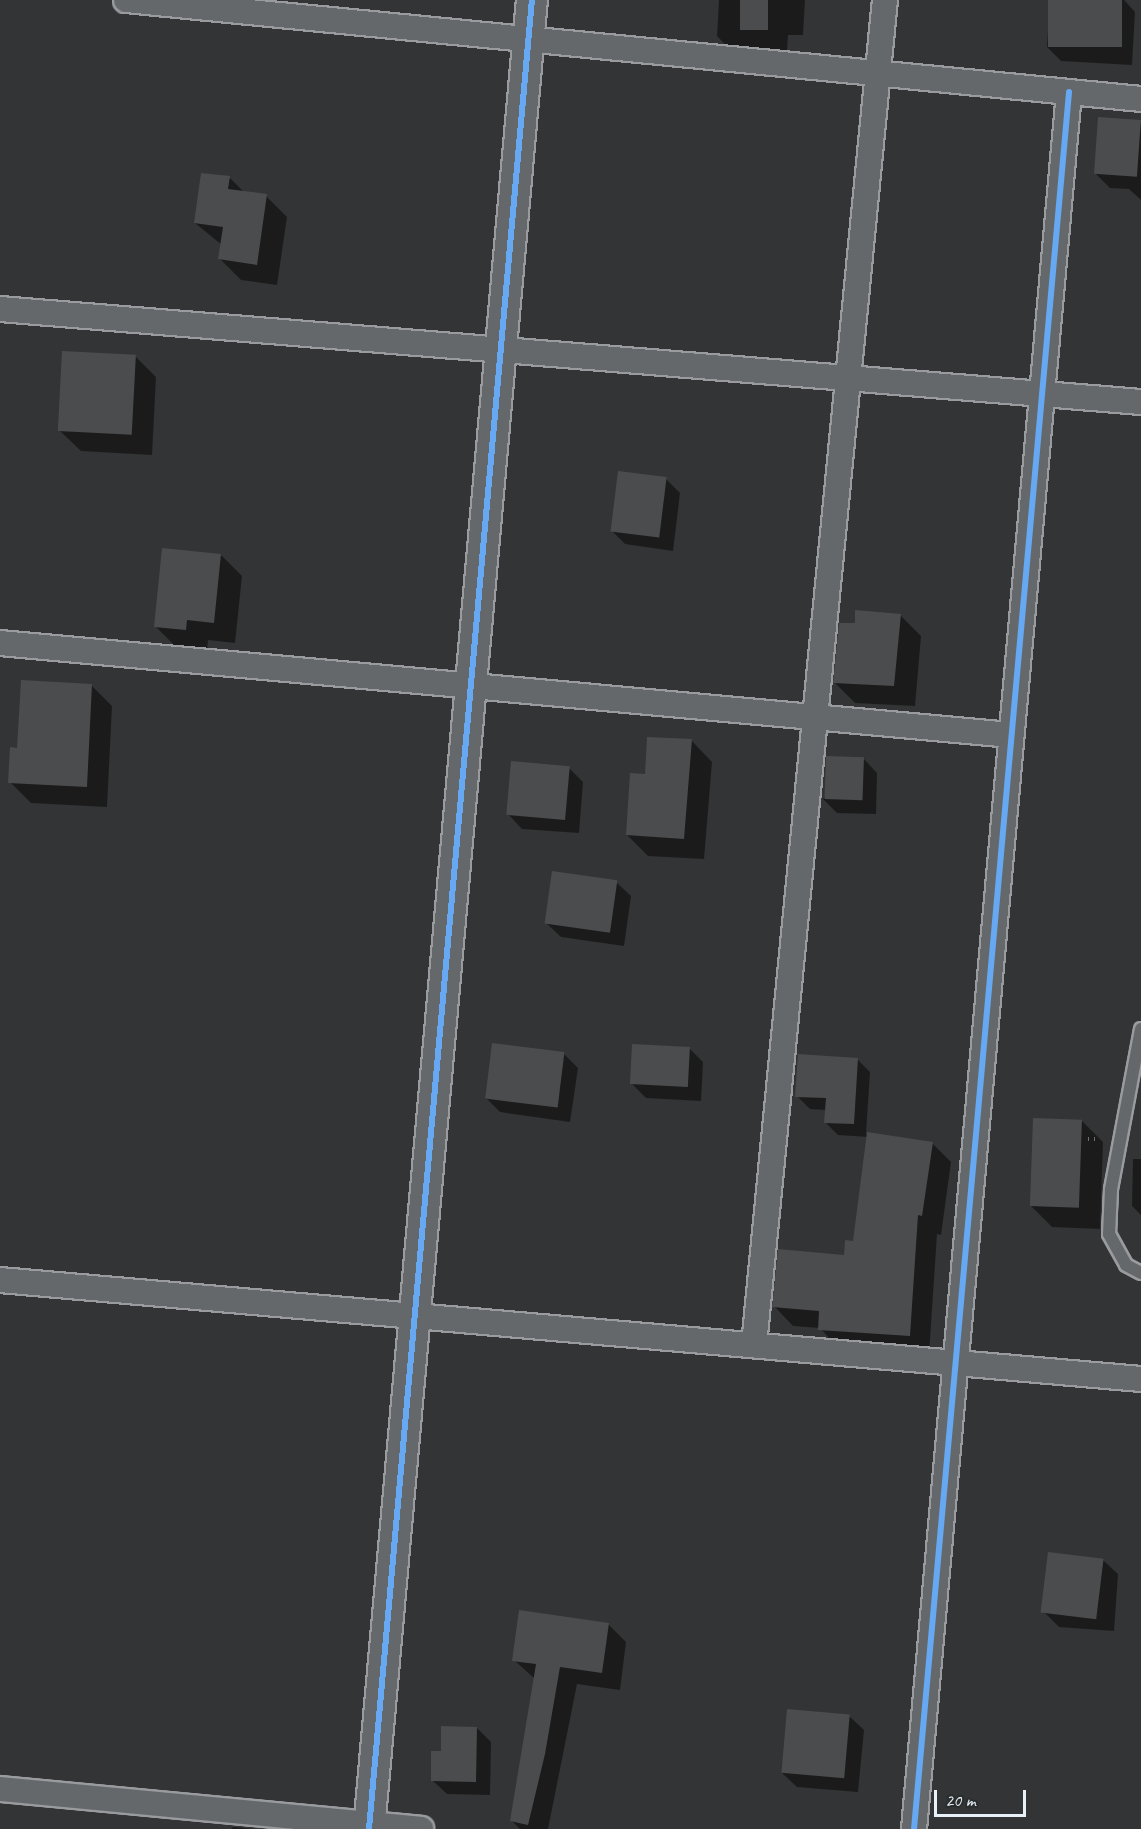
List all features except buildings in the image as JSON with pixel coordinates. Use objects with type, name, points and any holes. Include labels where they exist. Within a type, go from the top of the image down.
[{"type":"street","points":[[126,0],[1141,99]]},
{"type":"street","points":[[369,1827],[532,0]]},
{"type":"street","points":[[753,1345],[885,0]]},
{"type":"street","points":[[914,1829],[1069,92]]},
{"type":"street","points":[[0,309],[1141,402]]},
{"type":"street","points":[[0,643],[1011,735]]},
{"type":"street","points":[[0,1280],[1141,1379]]},
{"type":"street","points":[[0,1789],[369,1827],[421,1829]]},
{"type":"lane","points":[[1141,1029],[1111,1191],[1109,1234],[1126,1265],[1141,1273]]},
{"type":"cycle path","points":[[369,1829],[532,0]]},
{"type":"cycle path","points":[[914,1829],[1069,92]]}]
